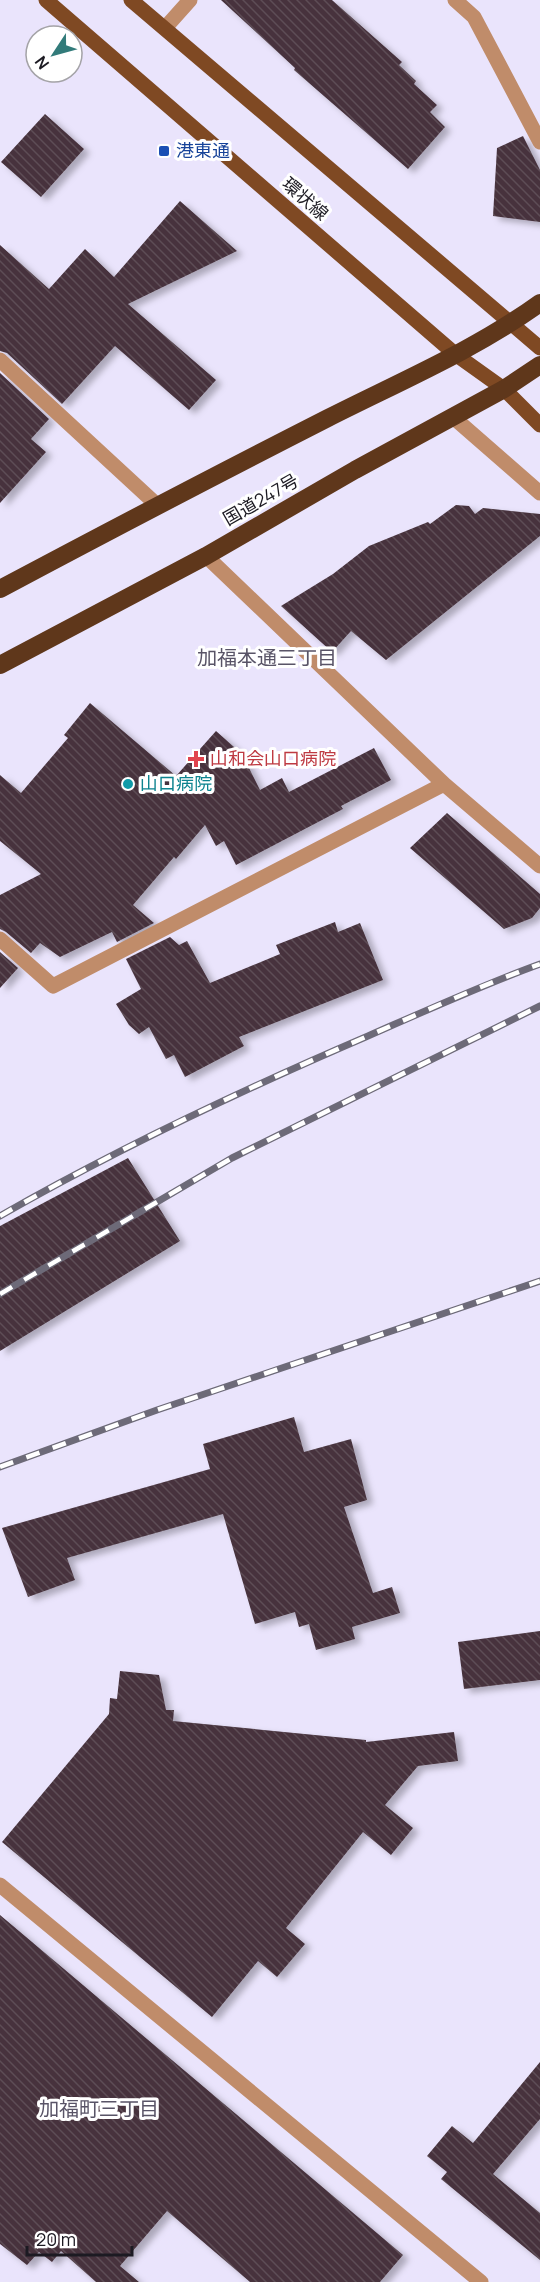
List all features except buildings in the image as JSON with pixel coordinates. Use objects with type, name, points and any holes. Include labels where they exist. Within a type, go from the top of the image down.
[{"type":"highway","points":[[0,589],[157,505],[455,354],[511,324],[540,303]]},
{"type":"highway","name":"国道247号","points":[[0,665],[206,556],[355,470],[504,389],[540,365]]},
{"type":"main road","name":"環状線","points":[[46,0],[455,354],[504,389],[540,425]]},
{"type":"main road","points":[[131,0],[540,348]]},
{"type":"street","points":[[165,28],[190,0]]},
{"type":"street","points":[[456,0],[474,17],[540,142]]},
{"type":"street","points":[[0,360],[157,505]]},
{"type":"street","points":[[453,417],[540,493]]},
{"type":"street","points":[[206,556],[444,784],[540,866]]},
{"type":"street","points":[[0,939],[53,986],[444,784]]},
{"type":"street","points":[[0,1885],[481,2282]]},
{"type":"railway","points":[[0,1216],[136,1143],[228,1099],[454,998],[540,964]]},
{"type":"railway","points":[[0,1294],[232,1158],[540,1006]]},
{"type":"railway","points":[[0,1467],[157,1410],[540,1281]]},
{"type":"place","name":"港東通","points":[[164,151]]},
{"type":"place","name":"山和会山口病院","points":[[196,759]]},
{"type":"place","name":"山口病院","points":[[128,784]]},
{"type":"district","name":"加福本通三丁目","points":[[267,658]]},
{"type":"district","name":"加福町三丁目","points":[[99,2109]]}]
